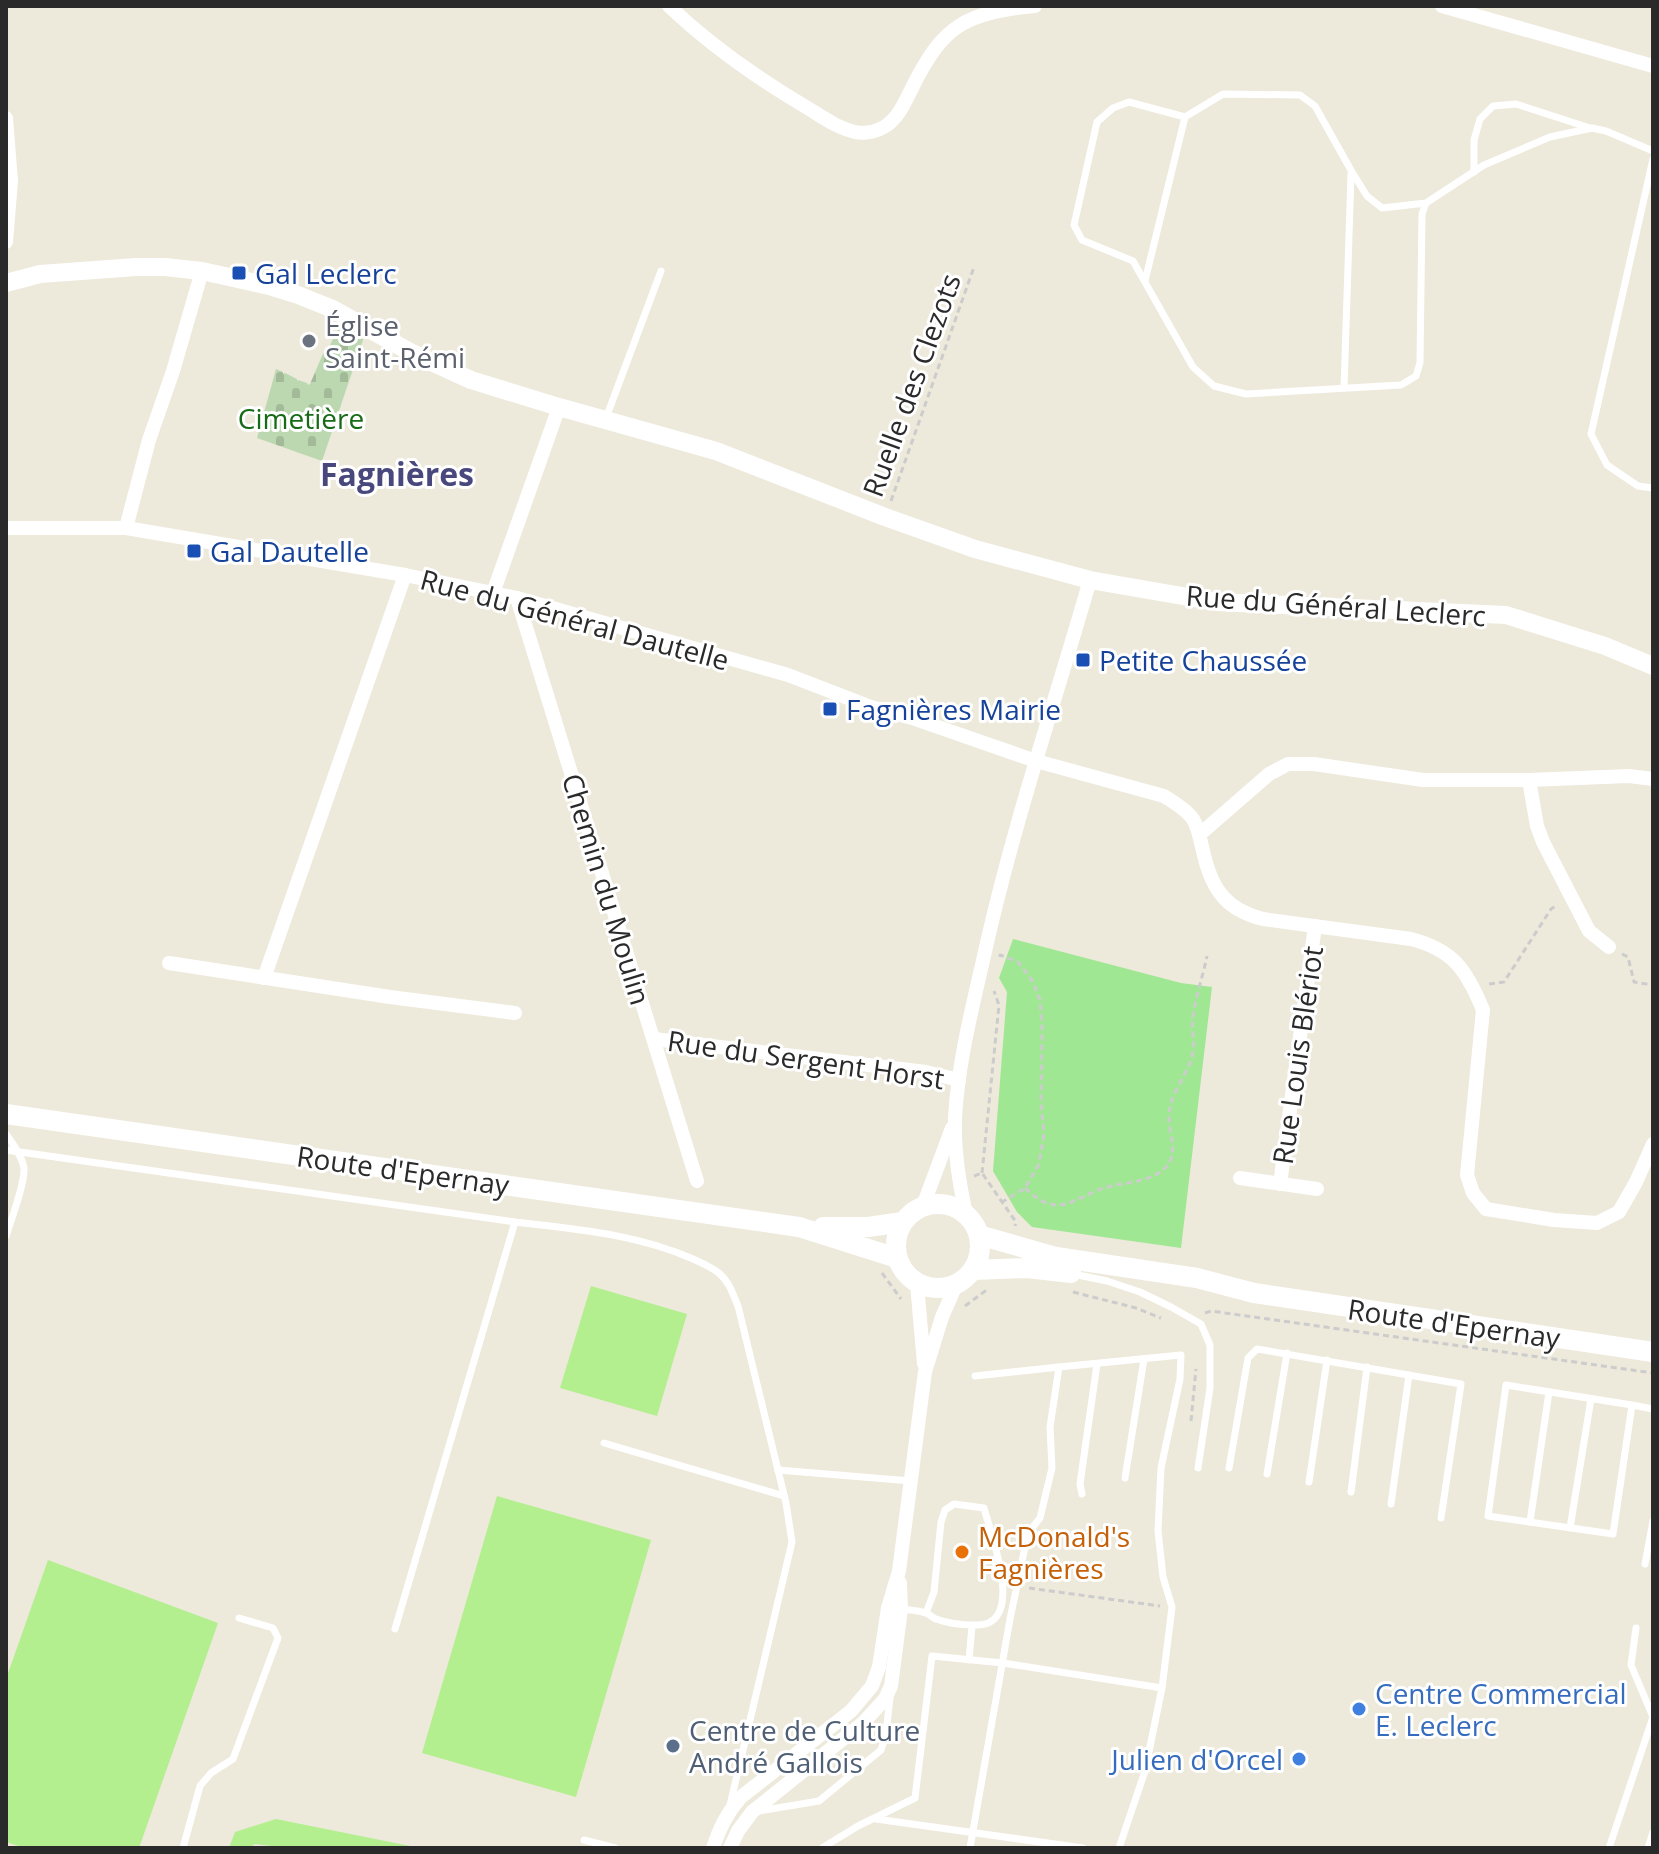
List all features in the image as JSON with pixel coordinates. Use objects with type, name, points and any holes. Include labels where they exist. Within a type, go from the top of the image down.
[{"type":"main road","name":"Route d'Epernay","points":[[6,1114],[799,1227],[868,1227],[903,1222]]},
{"type":"main road","points":[[935,1204],[944,1204],[966,1214],[979,1235],[978,1259],[973,1270],[956,1285],[945,1288],[930,1289],[917,1284],[903,1270],[897,1258],[898,1233],[903,1222],[923,1206],[935,1204]]},
{"type":"main road","name":"Route d'Epernay","points":[[799,1227],[897,1258]]},
{"type":"main road","name":"Route d'Epernay","points":[[979,1235],[1056,1257],[1197,1278],[1254,1293],[1653,1352]]},
{"type":"main road","name":"Route d'Epernay","points":[[973,1270],[1055,1270],[1210,1292],[1254,1293]]},
{"type":"street","points":[[669,6],[724,53],[777,89],[844,128],[864,133],[883,128],[897,114],[922,67],[946,35],[983,14],[1035,6]]},
{"type":"street","points":[[1442,6],[1653,66]]},
{"type":"street","points":[[6,118],[11,181],[6,242]]},
{"type":"street","name":"Rue du Général Leclerc","points":[[6,283],[40,274],[103,268],[165,267],[202,271],[269,286],[316,301],[412,353],[482,383],[716,451],[975,549],[1090,580],[1217,602],[1506,615],[1605,646],[1653,666]]},
{"type":"street","points":[[126,528],[149,440],[202,271]]},
{"type":"street","points":[[493,593],[559,407]]},
{"type":"street","name":"Rue du Général Dautelle","points":[[6,528],[126,528],[405,575],[517,598],[788,675],[871,707],[1036,761],[1164,796],[1193,819],[1199,835]]},
{"type":"street","points":[[264,978],[405,575]]},
{"type":"street","points":[[966,1214],[958,1177],[955,1120],[969,1023],[993,914],[1090,580]]},
{"type":"street","name":"Chemin du Moulin","points":[[517,598],[697,1181]]},
{"type":"street","points":[[1653,779],[1629,776],[1423,780],[1314,764],[1288,764],[1269,774],[1199,835],[1217,890],[1234,908],[1247,915],[1411,939],[1433,945],[1462,967],[1474,986],[1483,1010],[1467,1175],[1473,1193],[1486,1209],[1597,1223],[1619,1212],[1653,1144]]},
{"type":"street","points":[[1529,780],[1543,842],[1589,931],[1609,947]]},
{"type":"street","name":"Rue Louis Blériot","points":[[1280,1184],[1315,926]]},
{"type":"street","points":[[169,963],[515,1013]]},
{"type":"street","name":"Rue du Sergent Horst","points":[[654,1039],[926,1072],[959,1080]]},
{"type":"street","points":[[923,1206],[955,1120]]},
{"type":"street","name":"Rue Louis Blériot","points":[[1240,1178],[1317,1189]]},
{"type":"street","points":[[917,1284],[925,1372]]},
{"type":"street","points":[[713,1848],[728,1812],[757,1783],[851,1711],[872,1686],[879,1667],[888,1608],[899,1571],[925,1372],[942,1317],[956,1285]]},
{"type":"street","points":[[730,1848],[752,1812],[863,1723],[885,1699],[891,1686],[901,1609],[899,1571]]},
{"type":"lane","points":[[1145,281],[1185,117],[1223,94],[1300,95],[1315,106],[1367,196],[1382,208],[1426,203],[1474,172],[1550,137],[1592,128]]},
{"type":"lane","points":[[1185,117],[1129,102],[1113,108],[1097,122],[1074,225],[1082,240],[1133,261],[1193,367],[1214,386],[1246,394],[1401,385],[1416,376],[1420,363],[1422,214],[1426,203]]},
{"type":"lane","points":[[1474,172],[1474,140],[1480,119],[1493,106],[1516,104],[1606,131],[1653,151]]},
{"type":"lane","points":[[1653,159],[1591,434],[1607,465],[1638,486],[1653,488]]},
{"type":"lane","points":[[1344,388],[1352,172]]},
{"type":"lane","points":[[605,420],[661,271]]},
{"type":"lane","points":[[6,1134],[24,1168],[6,1236]]},
{"type":"lane","points":[[6,1150],[593,1232],[677,1252],[720,1274],[730,1286],[738,1306],[784,1496],[792,1542],[728,1812]]},
{"type":"lane","points":[[395,1629],[515,1222]]},
{"type":"lane","points":[[1055,1270],[1140,1292],[1201,1324],[1210,1345],[1210,1388],[1198,1468]]},
{"type":"lane","points":[[1229,1468],[1248,1358],[1257,1349],[1461,1384],[1441,1518]]},
{"type":"lane","points":[[1267,1474],[1287,1353]]},
{"type":"lane","points":[[975,1376],[1181,1355],[1180,1379],[1161,1468],[1158,1531],[1163,1577],[1172,1607],[1162,1688],[1145,1771],[1119,1848]]},
{"type":"lane","points":[[1125,1478],[1144,1359]]},
{"type":"lane","points":[[1309,1482],[1327,1360]]},
{"type":"lane","points":[[1082,1494],[1080,1484],[1097,1364]]},
{"type":"lane","points":[[970,1848],[1028,1533],[1040,1518],[1052,1468],[1050,1427],[1059,1367]]},
{"type":"lane","points":[[1351,1492],[1367,1367]]},
{"type":"lane","points":[[1391,1504],[1409,1375]]},
{"type":"lane","points":[[1632,1405],[1613,1534],[1488,1516],[1506,1385],[1632,1405],[1653,1409]]},
{"type":"lane","points":[[1530,1522],[1549,1392]]},
{"type":"lane","points":[[1570,1528],[1591,1399]]},
{"type":"lane","points":[[604,1443],[784,1496]]},
{"type":"lane","points":[[778,1470],[911,1481]]},
{"type":"lane","points":[[901,1609],[972,1626],[994,1621],[1000,1611],[1004,1585],[984,1508],[954,1504],[945,1510],[934,1592],[926,1613]]},
{"type":"lane","points":[[1645,1564],[1653,1521]]},
{"type":"lane","points":[[183,1848],[200,1786],[211,1773],[233,1759],[278,1638],[273,1628],[239,1618]]},
{"type":"lane","points":[[969,1660],[972,1626]]},
{"type":"lane","points":[[1609,1848],[1653,1717],[1631,1665],[1636,1628]]},
{"type":"lane","points":[[822,1848],[915,1798],[932,1656],[1003,1663],[1162,1688]]},
{"type":"lane","points":[[752,1812],[819,1801],[881,1750],[886,1734],[891,1686]]},
{"type":"lane","points":[[874,1818],[1083,1848]]},
{"type":"lane","points":[[1648,1848],[1653,1832]]},
{"type":"lane","points":[[584,1840],[615,1848]]},
{"type":"path","name":"Ruelle des Clezots","points":[[885,517],[974,267]]},
{"type":"path","points":[[1474,986],[1504,982],[1551,909],[1571,897]]},
{"type":"path","points":[[1609,947],[1628,957],[1634,982],[1653,985]]},
{"type":"path","points":[[1000,955],[1018,962],[1033,982],[1040,1000],[1044,1134],[1039,1164],[1025,1188],[1002,1202]]},
{"type":"path","points":[[1025,1188],[1046,1204],[1070,1203],[1104,1187],[1144,1180],[1168,1165],[1173,1154],[1169,1115],[1171,1102],[1193,1051],[1192,1018],[1207,956]]},
{"type":"path","points":[[982,1173],[999,1005],[991,984]]},
{"type":"path","points":[[1196,1321],[1211,1311],[1653,1373]]},
{"type":"path","points":[[1017,1587],[1172,1607]]},
{"type":"green space","name":"Cimetière","points":[[340,322],[364,337],[322,461],[257,438],[276,369],[297,381],[310,384],[325,349],[330,351]]},
{"type":"green space","points":[[1013,939],[1181,983],[1212,987],[1181,1248],[1032,1227],[1017,1212],[993,1171],[1007,992],[999,978]]},
{"type":"green space","points":[[591,1286],[687,1314],[657,1416],[560,1388]]},
{"type":"green space","points":[[497,1496],[651,1540],[576,1797],[422,1753]]},
{"type":"green space","points":[[48,1560],[218,1623],[139,1848],[25,1848],[6,1842],[6,1679]]},
{"type":"green space","points":[[276,1819],[420,1848],[287,1848],[255,1844],[249,1848],[229,1848],[235,1832]]},
{"type":"place","name":"Gal Leclerc","points":[[239,273]]},
{"type":"place","name":"Église Saint-Rémi","points":[[309,341]]},
{"type":"place","name":"Gal Dautelle","points":[[194,551]]},
{"type":"place","name":"Petite Chaussée","points":[[1083,660]]},
{"type":"place","name":"Fagnières Mairie","points":[[830,709]]},
{"type":"place","name":"McDonald's Fagnières","points":[[962,1552]]},
{"type":"place","name":"Centre Commercial E. Leclerc","points":[[1359,1709]]},
{"type":"place","name":"Centre de Culture André Gallois","points":[[673,1746]]},
{"type":"place","name":"Julien d'Orcel","points":[[1299,1759]]},
{"type":"district","name":"Fagnières","points":[[397,473]]}]
